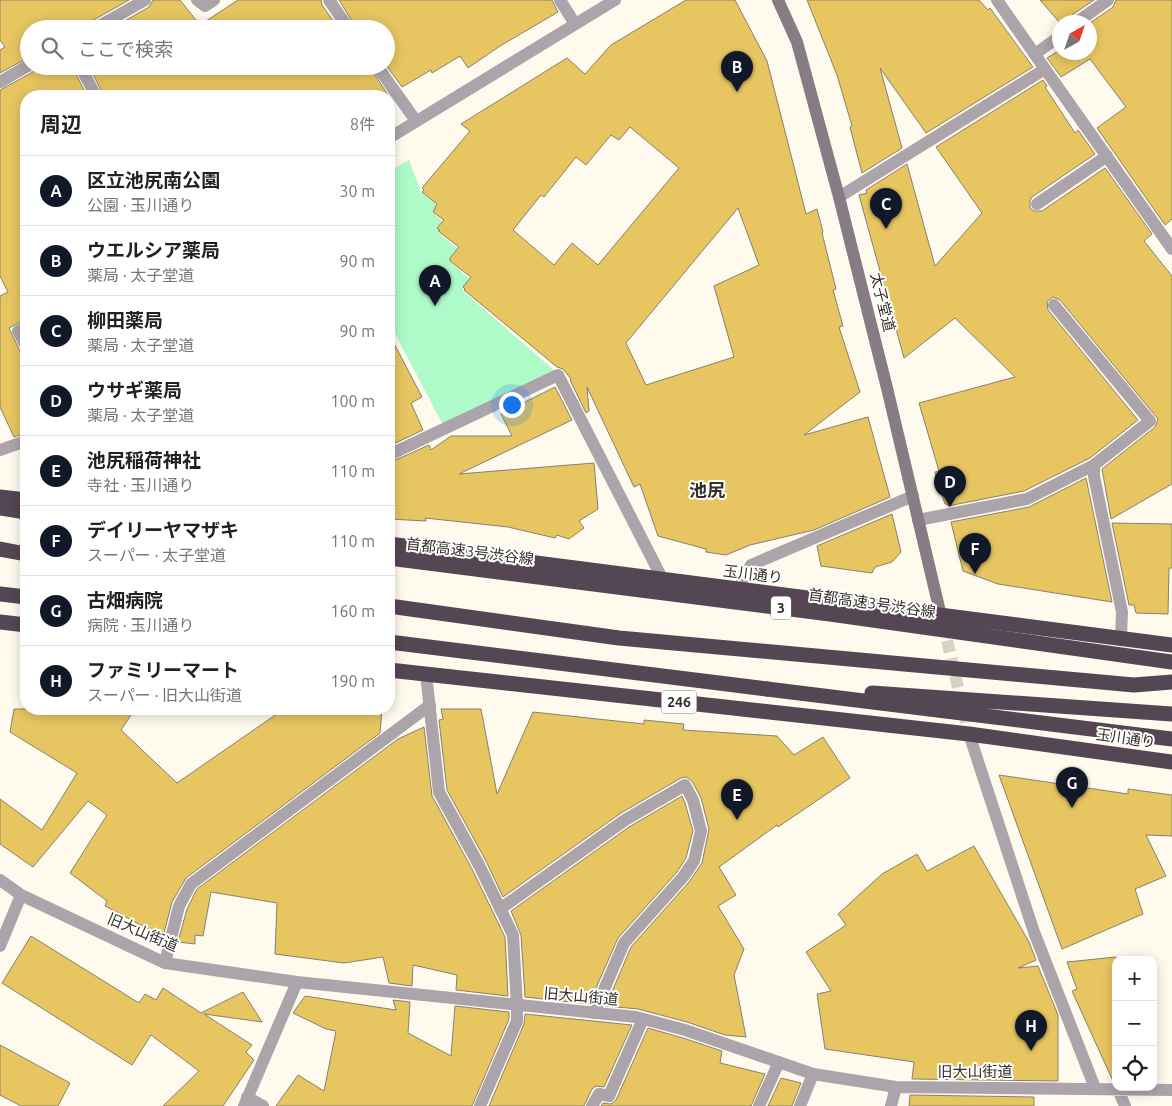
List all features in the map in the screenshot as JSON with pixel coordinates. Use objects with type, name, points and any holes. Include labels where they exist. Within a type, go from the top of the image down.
[{"type":"highway","points":[[0,497],[20,499]]},
{"type":"highway","points":[[0,508],[20,511]]},
{"type":"highway","name":"玉川通り","points":[[395,545],[1172,644]]},
{"type":"highway","points":[[0,549],[20,553]]},
{"type":"highway","name":"首都高速3号渋谷線","points":[[395,559],[830,614],[1172,662]]},
{"type":"highway","points":[[0,594],[20,596]]},
{"type":"highway","points":[[395,607],[619,638],[1134,685],[1172,682]]},
{"type":"highway","points":[[0,622],[20,624]]},
{"type":"highway","points":[[395,643],[1172,739]]},
{"type":"highway","name":"玉川通り","points":[[395,671],[969,734],[1172,762]]},
{"type":"highway","points":[[767,689],[883,693],[1172,714]]},
{"type":"street","points":[[110,20],[145,0]]},
{"type":"street","points":[[197,0],[204,6],[214,0]]},
{"type":"street","points":[[328,0],[342,20]]},
{"type":"street","points":[[560,0],[575,24]]},
{"type":"street","points":[[395,134],[615,0]]},
{"type":"street","name":"太子堂道","points":[[778,0],[797,42],[839,197],[888,388],[941,616]]},
{"type":"street","points":[[997,0],[1172,247]]},
{"type":"street","points":[[1088,15],[1108,0]]},
{"type":"street","points":[[1035,54],[1052,42]]},
{"type":"street","points":[[839,197],[1045,69]]},
{"type":"street","points":[[0,82],[20,70]]},
{"type":"street","points":[[85,75],[93,90]]},
{"type":"street","points":[[383,75],[394,90]]},
{"type":"street","points":[[395,91],[416,121]]},
{"type":"street","points":[[1037,204],[1107,156]]},
{"type":"street","points":[[918,520],[1027,499],[1094,465],[1150,421],[1054,305]]},
{"type":"street","points":[[395,452],[558,376],[663,580]]},
{"type":"street","points":[[0,450],[20,443]]},
{"type":"street","points":[[1094,465],[1094,476],[1122,612],[1121,638]]},
{"type":"street","points":[[738,590],[751,565],[913,496]]},
{"type":"street","points":[[426,674],[439,792],[479,865],[513,935],[517,1021],[480,1106]]},
{"type":"street","points":[[165,963],[179,906],[191,884],[430,705]]},
{"type":"street","points":[[969,734],[1034,932],[1096,1088]]},
{"type":"street","points":[[500,909],[625,820],[685,785],[693,800],[701,831],[694,861],[683,878],[624,943],[594,1013]]},
{"type":"street","name":"旧大山街道","points":[[0,880],[21,895],[165,963],[297,982],[643,1019],[685,1030],[813,1074],[896,1087],[1112,1089]]},
{"type":"street","points":[[0,946],[21,895]]},
{"type":"street","points":[[264,1106],[246,1102],[297,982]]},
{"type":"street","points":[[592,1106],[599,1094],[609,1096],[643,1019]]},
{"type":"street","points":[[759,1106],[779,1062]]},
{"type":"street","points":[[800,1106],[813,1074]]},
{"type":"street","points":[[891,1106],[896,1087]]},
{"type":"street","name":"旧大山街道","points":[[1157,1090],[1172,1090]]},
{"type":"street","points":[[1119,1091],[1125,1106]]},
{"type":"green space","points":[[409,160],[421,192],[437,205],[432,212],[443,222],[437,232],[458,249],[449,261],[470,279],[462,290],[556,372],[444,427],[395,333],[395,168]]},
{"type":"building","points":[[0,0],[129,0],[94,20],[20,20],[20,62],[0,73],[0,50],[5,47],[0,40]]},
{"type":"building","points":[[153,0],[180,0],[196,20],[127,20],[149,7]]},
{"type":"building","points":[[238,0],[321,0],[322,5],[333,20],[208,20]]},
{"type":"building","points":[[339,0],[552,0],[558,12],[500,46],[468,68],[460,56],[432,73],[431,70],[402,87],[393,75],[395,75],[395,20],[351,20]]},
{"type":"building","points":[[686,0],[735,0],[767,61],[806,214],[817,209],[836,289],[833,290],[843,326],[839,327],[860,392],[804,435],[868,417],[890,497],[814,530],[750,545],[726,555],[706,552],[706,549],[658,536],[640,484],[634,487],[587,387],[589,411],[586,413],[571,379],[563,369],[557,367],[464,290],[463,287],[471,277],[450,261],[450,258],[459,247],[438,231],[440,230],[437,228],[444,220],[433,212],[437,204],[422,192],[424,190],[422,188],[470,131],[461,124],[567,58],[585,74],[611,45]],"holes":[[[630,127],[679,168],[598,265],[572,243],[554,265],[513,230],[541,195],[544,197],[576,157],[586,165],[611,135],[619,140]],[[738,208],[759,265],[714,286],[734,357],[646,385],[626,343]]]},
{"type":"building","points":[[807,0],[979,0],[988,10],[990,8],[1033,67],[926,133],[880,68],[902,148],[862,173],[850,127],[852,126],[837,75]]},
{"type":"building","points":[[1040,0],[1094,0],[1072,15],[1053,15]]},
{"type":"building","points":[[1116,0],[1172,0],[1172,219],[1165,225],[1097,128],[1126,107],[1091,60],[1097,60],[1097,18],[1113,7]]},
{"type":"building","points":[[1052,55],[1052,60],[1088,60],[1061,77],[1047,58]]},
{"type":"building","points":[[28,75],[76,75],[84,90],[20,90],[20,322],[9,328],[20,351],[20,435],[14,437],[0,407],[0,296],[8,292],[0,276],[0,90]]},
{"type":"building","points":[[94,75],[375,75],[385,90],[101,90]]},
{"type":"building","points":[[1043,80],[1047,86],[1045,87],[1075,133],[1078,130],[1095,154],[1032,197],[1030,208],[1034,211],[1042,211],[1105,168],[1152,234],[1144,241],[1172,276],[1172,484],[1111,519],[1102,469],[1155,427],[1158,419],[1060,300],[1053,297],[1047,302],[1048,310],[1138,420],[1090,458],[1024,491],[948,506],[945,504],[935,472],[939,471],[919,403],[1015,377],[955,318],[904,358],[859,195],[867,193],[866,190],[907,164],[935,266],[982,213],[936,147]]},
{"type":"building","points":[[395,345],[422,397],[411,403],[423,430],[395,443]]},
{"type":"building","points":[[555,387],[572,420],[459,474],[594,463],[598,509],[579,521],[584,528],[569,539],[557,535],[555,538],[508,527],[425,518],[426,521],[395,519],[395,460],[429,445],[431,450],[451,436],[512,436],[501,414]]},
{"type":"building","points":[[1086,478],[1112,602],[998,584],[963,571],[951,522],[1029,507]]},
{"type":"building","points":[[892,514],[901,552],[892,562],[875,567],[872,573],[821,566],[817,546]]},
{"type":"building","points":[[1112,523],[1172,524],[1172,568],[1169,568],[1168,614],[1136,613],[1134,605],[1129,605]]},
{"type":"building","points":[[14,709],[20,709],[20,715],[131,715],[121,730],[177,783],[275,715],[382,715],[380,733],[186,878],[172,902],[163,937],[105,906],[107,901],[70,873],[107,815],[88,801],[33,867],[0,844],[0,799],[42,830],[77,773],[10,732]]},
{"type":"building","points":[[441,709],[481,709],[497,794],[533,712],[644,724],[644,720],[684,724],[683,730],[777,736],[794,755],[823,737],[850,778],[778,827],[777,825],[719,867],[736,895],[718,906],[744,949],[734,975],[746,1037],[725,1035],[687,1022],[638,1009],[606,1006],[631,947],[689,882],[702,863],[709,829],[701,798],[692,781],[686,777],[681,778],[621,813],[503,897],[486,861],[447,790],[439,720],[443,719]]},
{"type":"building","points":[[424,727],[432,796],[472,869],[505,937],[508,996],[456,990],[457,975],[413,965],[412,986],[389,983],[383,957],[344,963],[275,954],[277,903],[211,892],[203,936],[195,935],[195,944],[178,942],[187,909],[197,889],[398,739]]},
{"type":"building","points":[[999,775],[1128,794],[1128,789],[1172,795],[1172,836],[1146,835],[1166,876],[1135,889],[1143,914],[1062,949]]},
{"type":"building","points":[[682,796],[693,831],[686,858],[677,872],[618,938],[589,1004],[525,997],[521,935],[511,911],[629,827]]},
{"type":"building","points":[[974,846],[1029,942],[1036,960],[1018,968],[1038,966],[1058,1015],[1058,1081],[912,1079],[914,1062],[825,1049],[817,994],[831,991],[806,952],[846,925],[838,914],[882,874],[917,854],[927,871]]},
{"type":"building","points":[[31,936],[139,1003],[145,994],[156,1000],[163,988],[201,1013],[243,992],[262,1022],[204,1014],[252,1045],[246,1052],[254,1060],[223,1106],[163,1106],[199,1071],[151,1035],[132,1065],[2,983]]},
{"type":"building","points":[[1112,957],[1112,1079],[1072,991],[1077,989],[1067,962]]},
{"type":"building","points":[[305,996],[396,1010],[393,1000],[410,1002],[408,1033],[451,1056],[455,1006],[509,1012],[509,1019],[472,1106],[276,1106],[298,1075],[324,1091],[336,1031],[326,1029],[293,1013]]},
{"type":"building","points":[[525,1014],[632,1025],[604,1087],[596,1086],[592,1089],[584,1106],[489,1106],[524,1024]]},
{"type":"building","points":[[648,1028],[722,1051],[720,1063],[765,1074],[751,1106],[601,1106],[603,1103],[611,1104],[616,1100]]},
{"type":"building","points":[[0,1045],[70,1083],[58,1106],[21,1106],[0,1095]]},
{"type":"building","points":[[781,1078],[801,1083],[792,1106],[768,1106]]},
{"type":"building","points":[[910,1095],[1034,1097],[1034,1106],[909,1106]]},
{"type":"tunnel","points":[[943,623],[969,734]]},
{"type":"place","name":"ウエルシア薬局","points":[[737,92]]},
{"type":"place","name":"柳田薬局","points":[[886,229]]},
{"type":"place","name":"区立池尻南公園","points":[[435,306]]},
{"type":"place","name":"ウサギ薬局","points":[[950,507]]},
{"type":"place","name":"デイリーヤマザキ","points":[[975,574]]},
{"type":"place","name":"古畑病院","points":[[1072,808]]},
{"type":"place","name":"池尻稲荷神社","points":[[737,820]]},
{"type":"place","name":"ファミリーマート","points":[[1031,1051]]},
{"type":"district","name":"池尻","points":[[707,490]]}]
